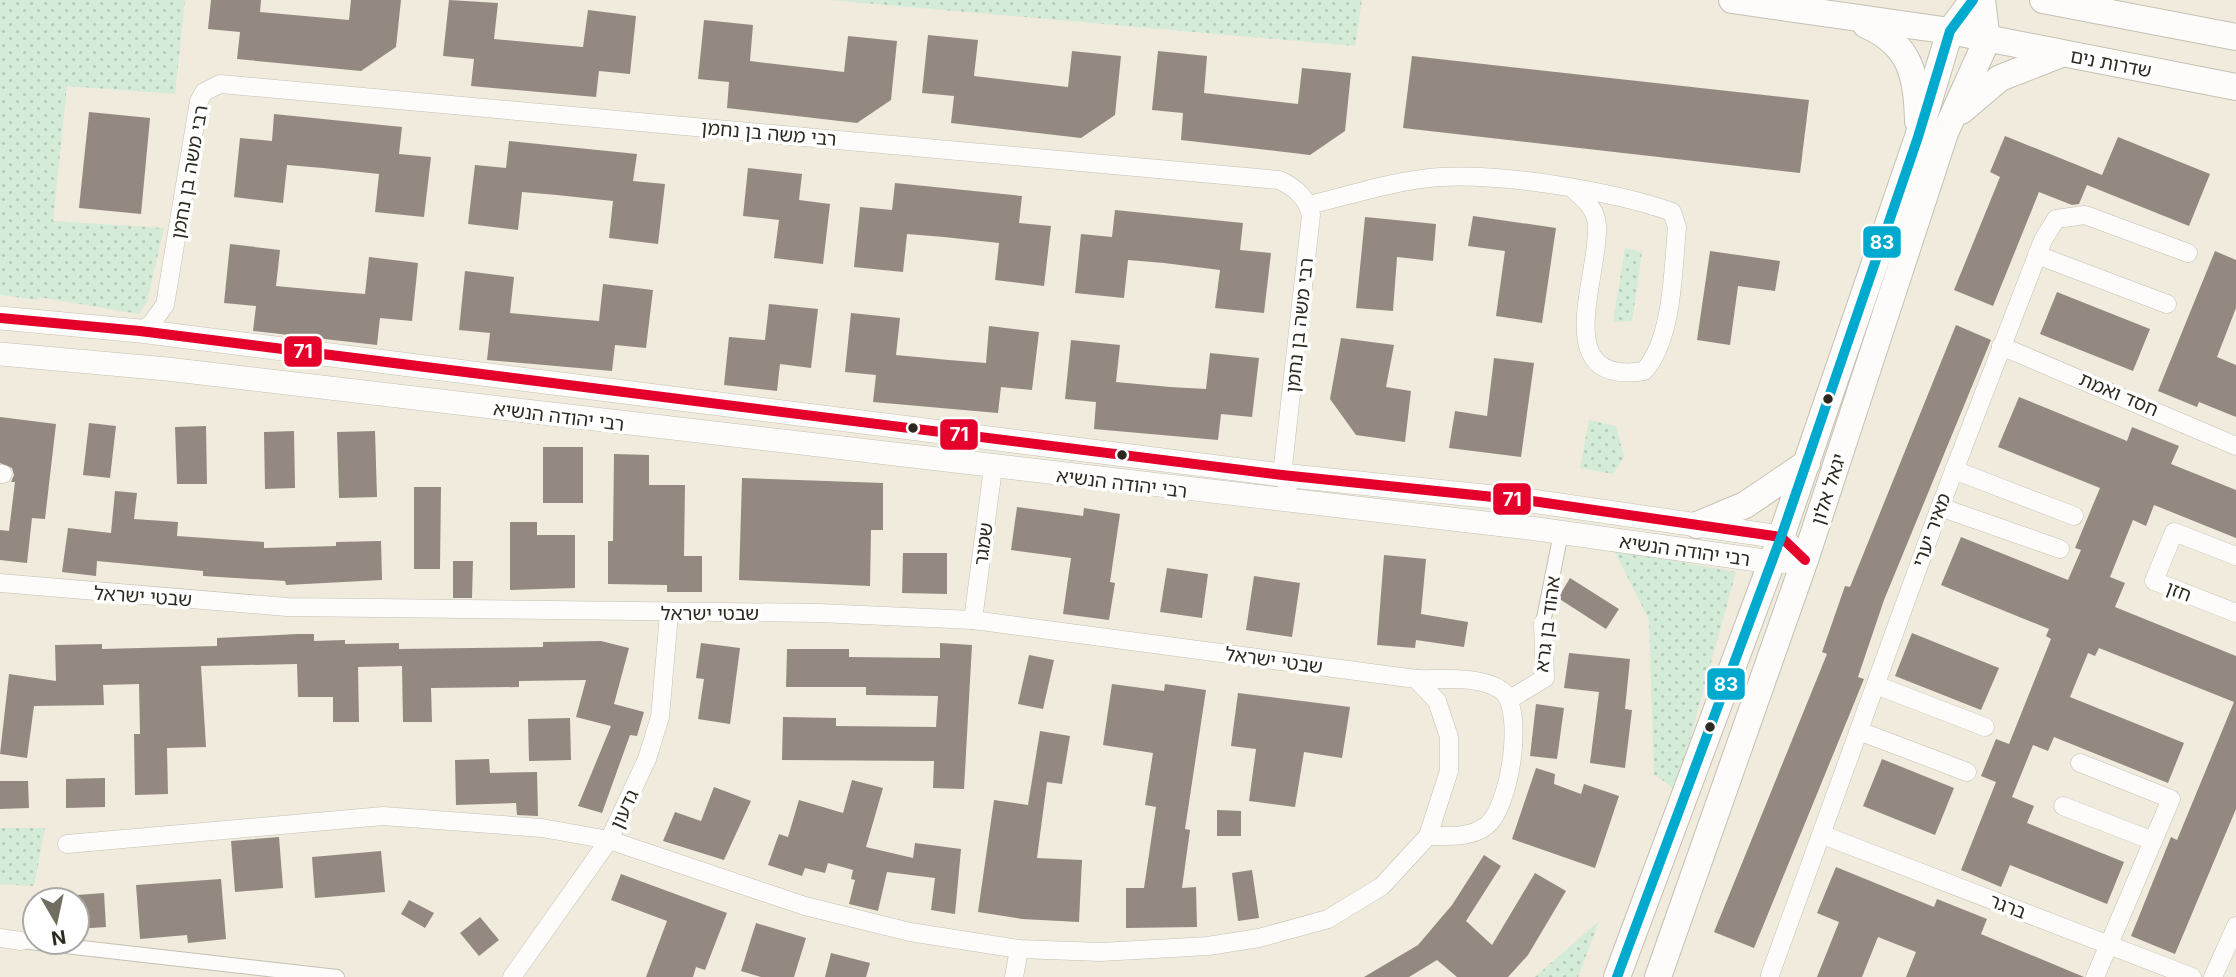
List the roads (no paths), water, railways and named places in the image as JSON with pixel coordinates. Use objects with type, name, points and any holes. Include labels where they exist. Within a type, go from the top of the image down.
[{"type":"main road","points":[[1732,0],[1834,14],[1877,30],[1898,44],[1906,55],[1916,90],[1918,137]]},
{"type":"main road","name":"יגאל אלון","points":[[1617,977],[1781,537],[1918,137],[1950,31],[1973,0]]},
{"type":"main road","points":[[1982,0],[1987,40]]},
{"type":"main road","points":[[2043,0],[2236,37]]},
{"type":"main road","name":"שדרות נים","points":[[1834,14],[1950,31],[2236,87]]},
{"type":"main road","name":"יגאל אלון","points":[[1658,977],[1805,560],[1945,133],[1987,40]]},
{"type":"main road","points":[[1945,133],[1962,110],[2000,78],[2034,62],[2063,54]]},
{"type":"main road","points":[[1697,525],[1745,505],[1807,463]]},
{"type":"street","name":"רבי משה בן נחמן","points":[[140,331],[151,324],[165,306],[199,101],[204,92],[220,84],[1279,180],[1293,187],[1309,205],[1311,215],[1282,475]]},
{"type":"street","points":[[1309,205],[1440,177],[1519,181],[1574,190],[1629,200],[1672,212],[1677,227],[1663,336],[1653,361],[1644,371],[1624,374],[1604,368],[1590,355],[1584,328],[1597,224],[1591,205],[1574,190]]},
{"type":"street","points":[[1597,224],[1607,210],[1629,200]]},
{"type":"street","name":"מאיר יערי","points":[[1770,975],[1940,507],[2037,255],[2056,219],[2085,215],[2188,253]]},
{"type":"street","points":[[2037,255],[2167,304]]},
{"type":"street","name":"רבי יהודה הנשיא","points":[[0,318],[140,331],[1282,475],[1532,501],[1781,537]]},
{"type":"street","name":"חסד ואמת","points":[[2001,346],[2236,446]]},
{"type":"street","name":"רבי יהודה הנשיא","points":[[0,354],[181,370],[1561,533],[1772,562],[1805,560]]},
{"type":"street","name":"שמגר","points":[[972,620],[993,468]]},
{"type":"street","points":[[1954,470],[2074,516]]},
{"type":"street","points":[[1260,499],[1282,475],[1295,502]]},
{"type":"street","points":[[1940,507],[2060,549]]},
{"type":"street","name":"חזן","points":[[2236,556],[2175,532],[2154,581],[2236,613]]},
{"type":"street","name":"אהוד בן גרא","points":[[1510,699],[1545,678],[1543,623],[1561,533]]},
{"type":"street","points":[[1781,537],[1805,560]]},
{"type":"street","name":"שבטי ישראל","points":[[0,583],[287,607],[669,614],[819,613],[972,620],[1416,679],[1488,685],[1501,690],[1510,699]]},
{"type":"street","name":"גדעון","points":[[512,977],[609,840],[647,759],[660,717],[669,614]]},
{"type":"street","points":[[67,844],[383,816],[542,828],[609,840],[805,906],[910,932],[1019,949],[1101,952],[1208,946],[1259,939],[1328,919],[1382,886],[1429,836],[1449,771],[1449,737],[1437,701],[1416,679]]},
{"type":"street","points":[[1875,685],[1985,727]]},
{"type":"street","points":[[1429,836],[1459,835],[1485,828],[1495,817],[1505,796],[1512,767],[1510,699]]},
{"type":"street","points":[[1859,731],[1967,772]]},
{"type":"street","points":[[2080,763],[2171,799],[2095,977]]},
{"type":"street","points":[[2063,806],[2153,841]]},
{"type":"street","name":"ברגר","points":[[1823,835],[2192,977]]},
{"type":"street","points":[[2213,977],[2236,926]]},
{"type":"street","points":[[0,939],[21,941]]},
{"type":"street","points":[[91,949],[337,977]]},
{"type":"street","points":[[1014,977],[1019,949]]}]
